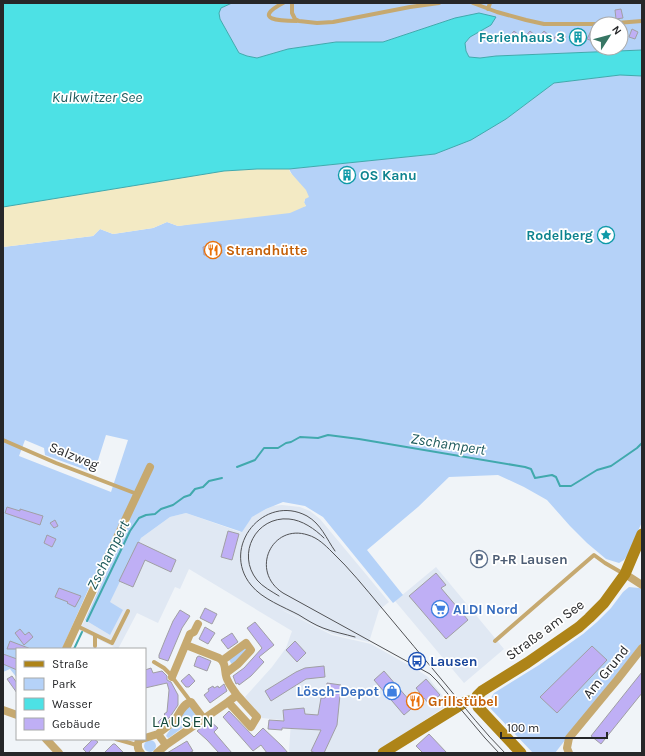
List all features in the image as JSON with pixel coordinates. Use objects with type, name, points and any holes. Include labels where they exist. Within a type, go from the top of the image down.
[{"type":"main road","name":"Straße am See","points":[[476,701],[477,696],[482,691],[527,663],[579,627],[604,603],[625,574],[642,534]]},
{"type":"main road","points":[[383,753],[467,701],[476,701],[478,707],[521,753]]},
{"type":"street","points":[[67,648],[78,626],[150,467]]},
{"type":"street","points":[[625,574],[642,585]]},
{"type":"street","points":[[172,677],[190,634],[194,632],[198,624]]},
{"type":"street","points":[[222,660],[246,643],[251,650],[238,664],[226,673]]},
{"type":"street","points":[[186,645],[222,660],[228,681],[237,695],[257,717],[251,727],[228,702]]},
{"type":"street","name":"Am Grund","points":[[569,753],[567,748],[569,738],[642,648]]},
{"type":"street","points":[[157,753],[166,744],[203,721],[237,695]]},
{"type":"street","points":[[141,744],[158,734],[174,721],[183,706],[187,703],[191,702],[203,721]]},
{"type":"street","points":[[3,710],[16,715]]},
{"type":"street","points":[[158,734],[166,744]]},
{"type":"street","points":[[47,740],[58,753]]},
{"type":"lane","points":[[283,3],[269,12],[269,15],[273,20],[317,23],[333,22],[439,3]]},
{"type":"lane","points":[[292,3],[292,13],[299,21]]},
{"type":"lane","points":[[473,3],[488,9],[544,24],[604,24],[642,21]]},
{"type":"lane","points":[[488,9],[490,3]]},
{"type":"lane","name":"Salzweg","points":[[3,440],[56,463],[137,494]]},
{"type":"lane","name":"Straße am See","points":[[495,641],[594,555],[625,574]]},
{"type":"lane","points":[[78,626],[112,643],[128,611]]},
{"type":"lane","points":[[95,635],[95,646]]},
{"type":"lane","points":[[154,662],[164,668],[191,702]]},
{"type":"lane","points":[[121,740],[141,744]]},
{"type":"shaded area","points":[[282,505],[300,507],[310,511],[320,519],[389,602],[379,610],[369,642],[333,634],[282,610],[332,635],[371,644],[419,671],[428,677],[449,704],[373,753],[290,753],[291,721],[262,718],[245,697],[272,667],[286,648],[292,631],[189,569],[180,589],[175,587],[158,623],[137,613],[119,648],[79,630],[85,620],[110,635],[109,603],[141,538],[170,517],[186,513],[240,532],[256,514],[273,506]]},
{"type":"shaded area","points":[[436,567],[504,649],[464,683],[395,601]]},
{"type":"green space","points":[[232,3],[642,3],[642,50],[629,51],[629,16],[589,16],[589,52],[480,58],[469,57],[466,51],[465,43],[470,37],[491,25],[455,18],[383,42],[336,42],[288,49],[257,58],[239,53],[220,19],[219,13],[221,8]]},
{"type":"green space","points":[[620,75],[642,76],[642,522],[624,560],[619,563],[606,559],[570,526],[547,500],[498,475],[449,477],[418,507],[367,550],[403,595],[393,603],[323,517],[305,506],[283,502],[266,509],[252,517],[242,532],[186,513],[170,517],[141,538],[110,602],[123,610],[110,635],[85,620],[130,521],[125,515],[100,564],[62,648],[16,648],[16,677],[10,669],[3,672],[3,247],[93,236],[100,229],[113,234],[153,228],[167,222],[178,226],[306,206],[304,203],[305,199],[289,169],[435,154],[506,119],[554,83]],"holes":[[[106,435],[128,440],[111,492],[19,456],[25,440],[44,448],[45,455],[94,473]]]},
{"type":"green space","points":[[629,587],[642,589],[642,642],[555,753],[533,753],[490,708],[489,701],[494,693],[539,665],[583,634],[611,608],[623,592]]},
{"type":"green space","points":[[246,646],[248,649],[233,666],[229,660]]},
{"type":"green space","points":[[191,707],[196,718],[168,738],[166,736],[167,734],[185,709]]},
{"type":"green space","points":[[152,740],[155,741],[155,751],[148,752],[145,751],[144,744],[145,741]]},
{"type":"sand","points":[[289,169],[306,190],[309,197],[305,199],[304,202],[306,206],[290,213],[178,226],[167,222],[153,228],[113,234],[100,229],[93,236],[3,247],[3,207],[224,171]]},
{"type":"water","name":"Kulkwitzer See","points":[[3,3],[232,3],[221,8],[219,13],[220,19],[239,53],[257,58],[288,49],[336,42],[383,42],[455,18],[479,13],[496,17],[491,25],[470,37],[465,43],[466,51],[469,57],[480,58],[589,52],[589,56],[629,56],[629,51],[642,50],[642,76],[620,75],[554,83],[506,119],[471,140],[435,154],[289,169],[224,171],[3,207]]},
{"type":"building","points":[[621,9],[623,16],[616,16],[615,10]]},
{"type":"building","points":[[632,29],[638,32],[635,39],[629,37]]},
{"type":"building","points":[[514,31],[520,36],[515,43],[508,38]]},
{"type":"building","points":[[530,31],[536,36],[531,43],[524,38]]},
{"type":"building","points":[[544,31],[550,36],[544,43],[538,38]]},
{"type":"building","points":[[560,31],[566,36],[561,43],[554,38]]},
{"type":"building","name":"Ferienhaus 3","points":[[576,31],[584,35],[580,43],[573,40]]},
{"type":"building","name":"Strandhütte","points":[[221,244],[222,253],[204,255],[203,247]]},
{"type":"building","points":[[7,507],[20,511],[20,509],[43,516],[40,525],[5,513]]},
{"type":"building","points":[[55,520],[58,526],[54,528],[50,523]]},
{"type":"building","points":[[228,531],[239,534],[232,560],[221,557]]},
{"type":"building","points":[[47,535],[56,539],[52,547],[44,543]]},
{"type":"building","points":[[138,542],[176,560],[171,572],[145,560],[133,587],[119,581]]},
{"type":"building","name":"ALDI Nord","points":[[436,573],[446,585],[441,588],[468,620],[446,639],[409,596]]},
{"type":"building","points":[[59,588],[81,596],[75,607],[67,603],[68,602],[55,597]]},
{"type":"building","points":[[205,608],[217,614],[212,624],[200,618]]},
{"type":"building","points":[[180,610],[190,616],[182,628],[168,661],[159,658],[173,621]]},
{"type":"building","points":[[255,622],[274,645],[259,657],[264,662],[251,676],[239,685],[238,683],[236,684],[233,676],[244,668],[262,648],[247,628]]},
{"type":"building","points":[[205,627],[215,633],[208,644],[199,639]]},
{"type":"building","points":[[20,629],[25,635],[29,632],[33,637],[24,645],[15,633]]},
{"type":"building","points":[[232,633],[238,642],[228,649],[221,640]]},
{"type":"building","points":[[10,641],[28,648],[16,648],[7,649]]},
{"type":"building","points":[[295,641],[306,653],[297,662],[286,650]]},
{"type":"building","points":[[592,646],[607,660],[557,713],[540,697]]},
{"type":"building","points":[[3,654],[16,659],[16,670],[3,664]]},
{"type":"building","points":[[199,656],[211,661],[207,671],[194,666],[197,657]]},
{"type":"building","points":[[324,666],[325,677],[306,679],[271,701],[265,691],[305,668]]},
{"type":"building","points":[[151,668],[153,673],[162,671],[167,676],[167,680],[171,682],[178,695],[178,705],[170,717],[160,725],[158,722],[167,712],[169,690],[167,683],[146,688],[146,670]]},
{"type":"building","name":"Lösch-Depot","points":[[384,671],[410,701],[420,693],[416,688],[426,679],[440,695],[429,704],[424,698],[404,715],[374,680]]},
{"type":"building","points":[[642,672],[642,693],[601,744],[591,736]]},
{"type":"building","points":[[189,674],[195,681],[189,687],[186,687],[181,681]]},
{"type":"building","points":[[12,676],[16,682],[16,692],[7,679]]},
{"type":"building","points":[[327,683],[341,685],[337,725],[324,753],[315,753],[311,751],[321,730],[282,728],[282,730],[268,729],[269,720],[284,721],[283,710],[304,708],[305,714],[318,715],[321,698],[325,698]]},
{"type":"building","points":[[224,684],[227,691],[210,703],[204,695],[209,691],[208,689],[213,686],[214,688],[218,686],[219,688]]},
{"type":"building","points":[[229,711],[254,737],[263,728],[288,753],[267,753],[261,745],[253,751],[223,717]]},
{"type":"building","points":[[210,721],[218,728],[214,732],[232,753],[219,753],[197,731]]},
{"type":"building","points":[[429,734],[447,753],[423,753],[416,746]]},
{"type":"building","points":[[92,740],[98,742],[88,753],[83,749]]},
{"type":"building","points":[[187,741],[193,751],[189,753],[167,753]]},
{"type":"building","points":[[113,744],[115,744],[124,753],[104,753]]},
{"type":"waterway","name":"Zschampert","points":[[237,467],[255,460],[264,448],[278,448],[300,437],[318,438],[328,435],[525,467],[531,469],[535,478],[552,475],[556,477],[560,486],[571,486],[597,470],[611,466],[642,443]]},
{"type":"waterway","name":"Zschampert","points":[[87,621],[130,531],[139,518],[146,515],[155,514],[161,509],[173,505],[184,497],[190,495],[195,489],[203,487],[209,481],[222,478]]},
{"type":"waterway","name":"Zschampert","points":[[74,648],[82,632]]},
{"type":"tram line","points":[[335,551],[323,532],[312,519],[291,511],[276,512],[262,518],[251,528],[244,540],[241,555],[243,570],[251,585],[261,594],[320,627],[355,637]]},
{"type":"tram line","points":[[279,596],[259,582],[251,570],[248,559],[249,548],[259,530],[267,524],[277,520],[289,519],[299,521],[317,531],[324,538]]},
{"type":"tram line","points":[[499,753],[430,674],[283,593],[273,584],[268,573],[266,562],[269,551],[275,542],[284,536],[295,533],[312,536],[327,547],[345,565],[475,720],[505,753]]},
{"type":"place","name":"Ferienhaus 3","points":[[578,37]]},
{"type":"place","name":"OS Kanu","points":[[347,175]]},
{"type":"place","name":"Rodelberg","points":[[606,235]]},
{"type":"place","name":"Strandhütte","points":[[213,250]]},
{"type":"place","name":"P+R Lausen","points":[[479,559]]},
{"type":"place","name":"ALDI Nord","points":[[440,609]]},
{"type":"place","name":"Lausen","points":[[417,661]]},
{"type":"place","name":"Lösch-Depot","points":[[392,691]]},
{"type":"place","name":"Grillstübel","points":[[415,701]]},
{"type":"district","name":"LAUSEN","points":[[183,721]]}]
